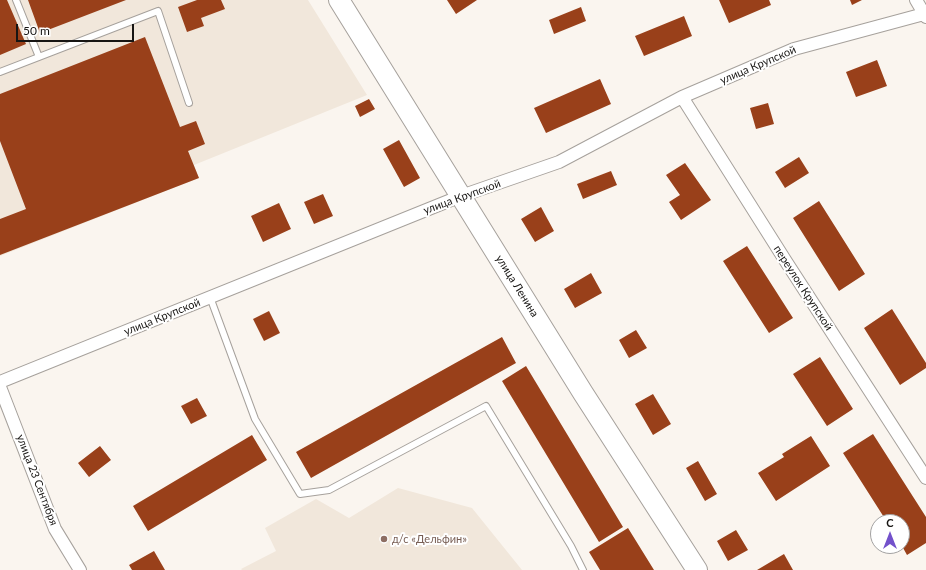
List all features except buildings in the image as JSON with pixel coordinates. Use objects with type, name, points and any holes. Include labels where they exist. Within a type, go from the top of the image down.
[{"type":"main road","name":"улица Ленина","points":[[339,0],[583,393],[697,570]]},
{"type":"street","points":[[916,0],[925,14]]},
{"type":"street","name":"улица Крупской","points":[[0,382],[461,196],[559,162],[682,97],[794,49],[925,14]]},
{"type":"street","name":"переулок Крупской","points":[[682,97],[926,478]]},
{"type":"street","name":"улица 23 Сентября","points":[[0,387],[55,529],[80,570]]},
{"type":"lane","points":[[16,0],[40,57]]},
{"type":"lane","points":[[0,72],[158,11],[189,103]]},
{"type":"lane","points":[[210,297],[255,419],[300,494],[329,490],[486,406],[571,546],[583,570]]},
{"type":"shaded area","points":[[0,0],[308,0],[367,95],[194,165],[199,178],[0,256]]},
{"type":"shaded area","name":"д/с «Дельфин»","points":[[398,488],[472,508],[522,570],[241,569],[276,551],[265,528],[316,499],[349,518]]},
{"type":"place","name":"д/с «Дельфин»","points":[[384,539]]}]
